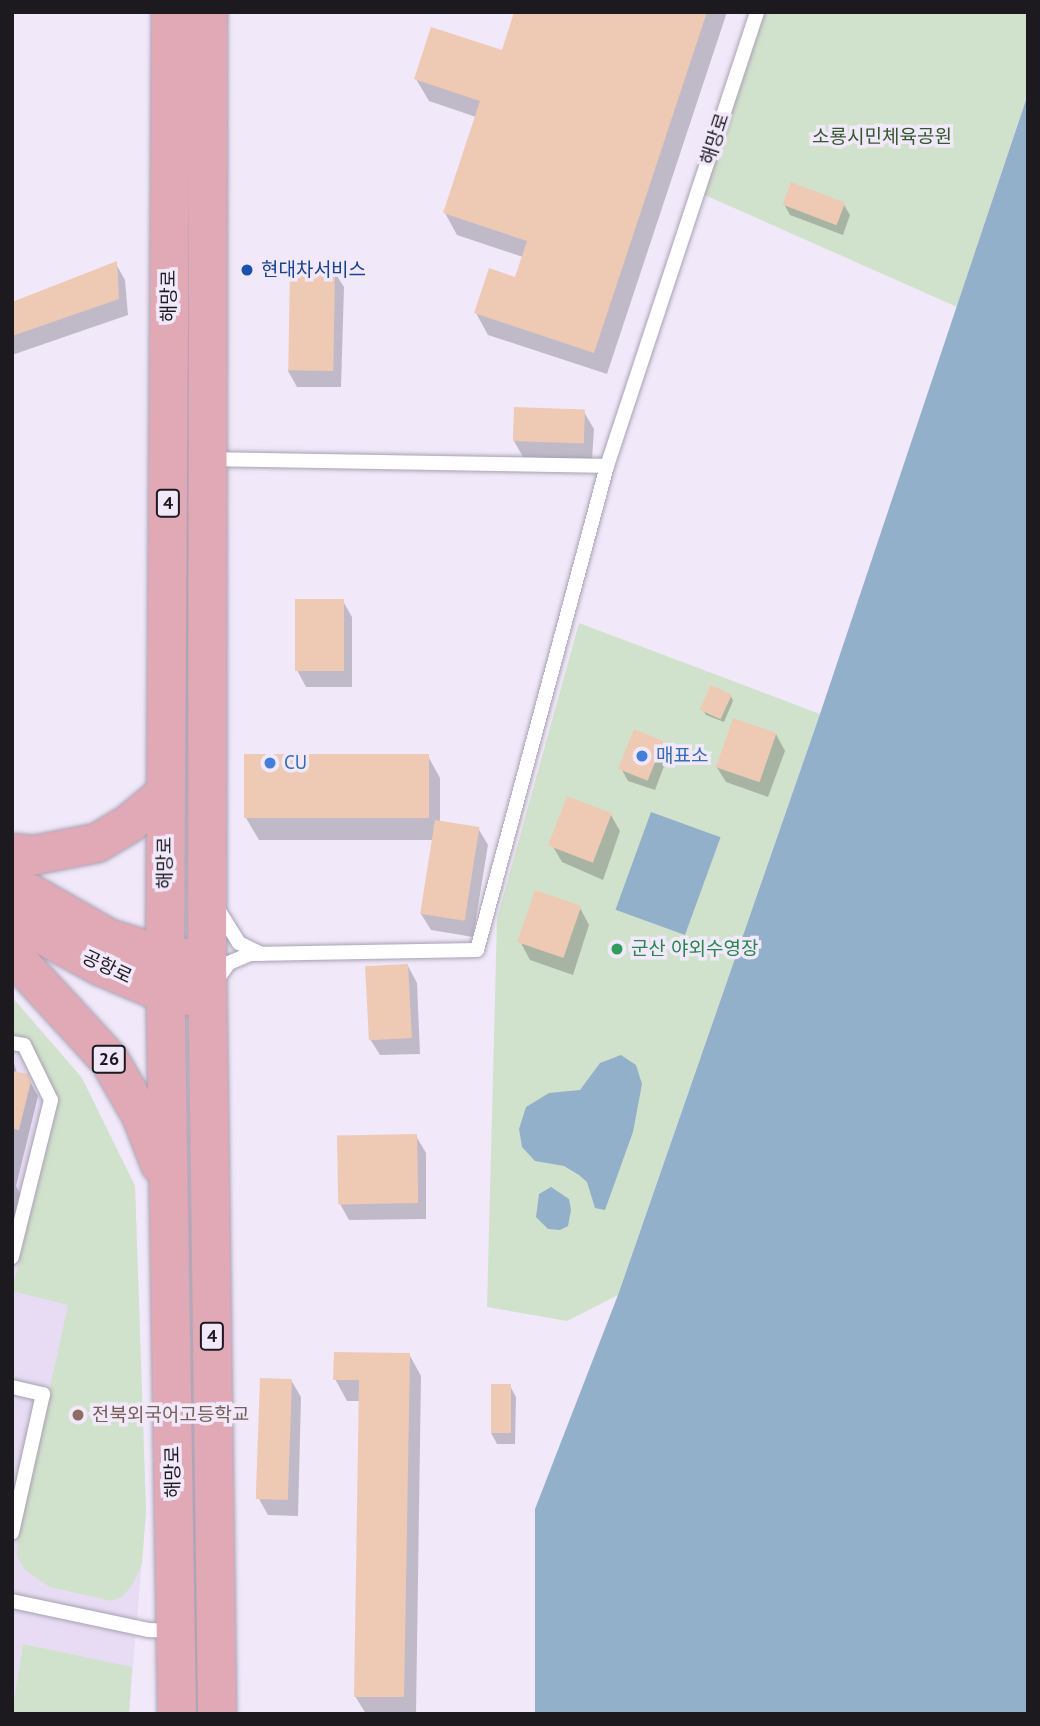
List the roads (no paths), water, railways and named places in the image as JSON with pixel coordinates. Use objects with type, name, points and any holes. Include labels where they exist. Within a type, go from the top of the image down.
[{"type":"main road","name":"해망로","points":[[171,12],[165,956],[169,1188],[195,1630],[217,1714]]},
{"type":"main road","name":"해망로","points":[[177,1714],[195,1630],[208,997],[208,12]]},
{"type":"main road","points":[[12,853],[35,855],[97,843],[130,823],[166,793]]},
{"type":"main road","name":"공항로","points":[[12,883],[108,938],[165,956],[207,959]]},
{"type":"main road","name":"공항로","points":[[12,918],[100,966],[166,994],[208,997]]},
{"type":"main road","name":"26","points":[[12,954],[110,1061],[141,1115],[169,1188]]},
{"type":"lane","name":"해망로","points":[[263,954],[477,950],[607,466],[757,12]]},
{"type":"lane","points":[[208,459],[607,466]]},
{"type":"lane","points":[[207,884],[225,926],[239,943],[263,954]]},
{"type":"lane","points":[[208,997],[229,963],[263,954]]},
{"type":"lane","points":[[12,1043],[24,1045],[51,1100],[12,1257]]},
{"type":"lane","points":[[12,1387],[43,1394],[12,1533]]},
{"type":"lane","points":[[12,1601],[148,1630],[195,1630]]},
{"type":"water","points":[[1028,94],[1028,1714],[535,1714],[535,1509],[618,1295],[820,714]]},
{"type":"water","points":[[651,812],[721,837],[685,935],[615,910]]},
{"type":"water","points":[[621,1055],[636,1065],[642,1084],[633,1132],[605,1210],[595,1208],[587,1182],[579,1175],[564,1166],[535,1161],[522,1147],[519,1129],[526,1107],[549,1093],[580,1090],[600,1063]]},
{"type":"water","points":[[551,1187],[569,1199],[571,1210],[568,1226],[560,1230],[548,1229],[536,1217],[539,1194]]},
{"type":"place","name":"현대차서비스","points":[[247,270]]},
{"type":"place","name":"매표소","points":[[642,756]]},
{"type":"place","name":"CU","points":[[270,763]]},
{"type":"place","name":"군산 야외수영장","points":[[617,949]]},
{"type":"place","name":"전북외국어고등학교","points":[[78,1415]]},
{"type":"park label","name":"소룡시민체육공원","points":[[882,137]]}]
